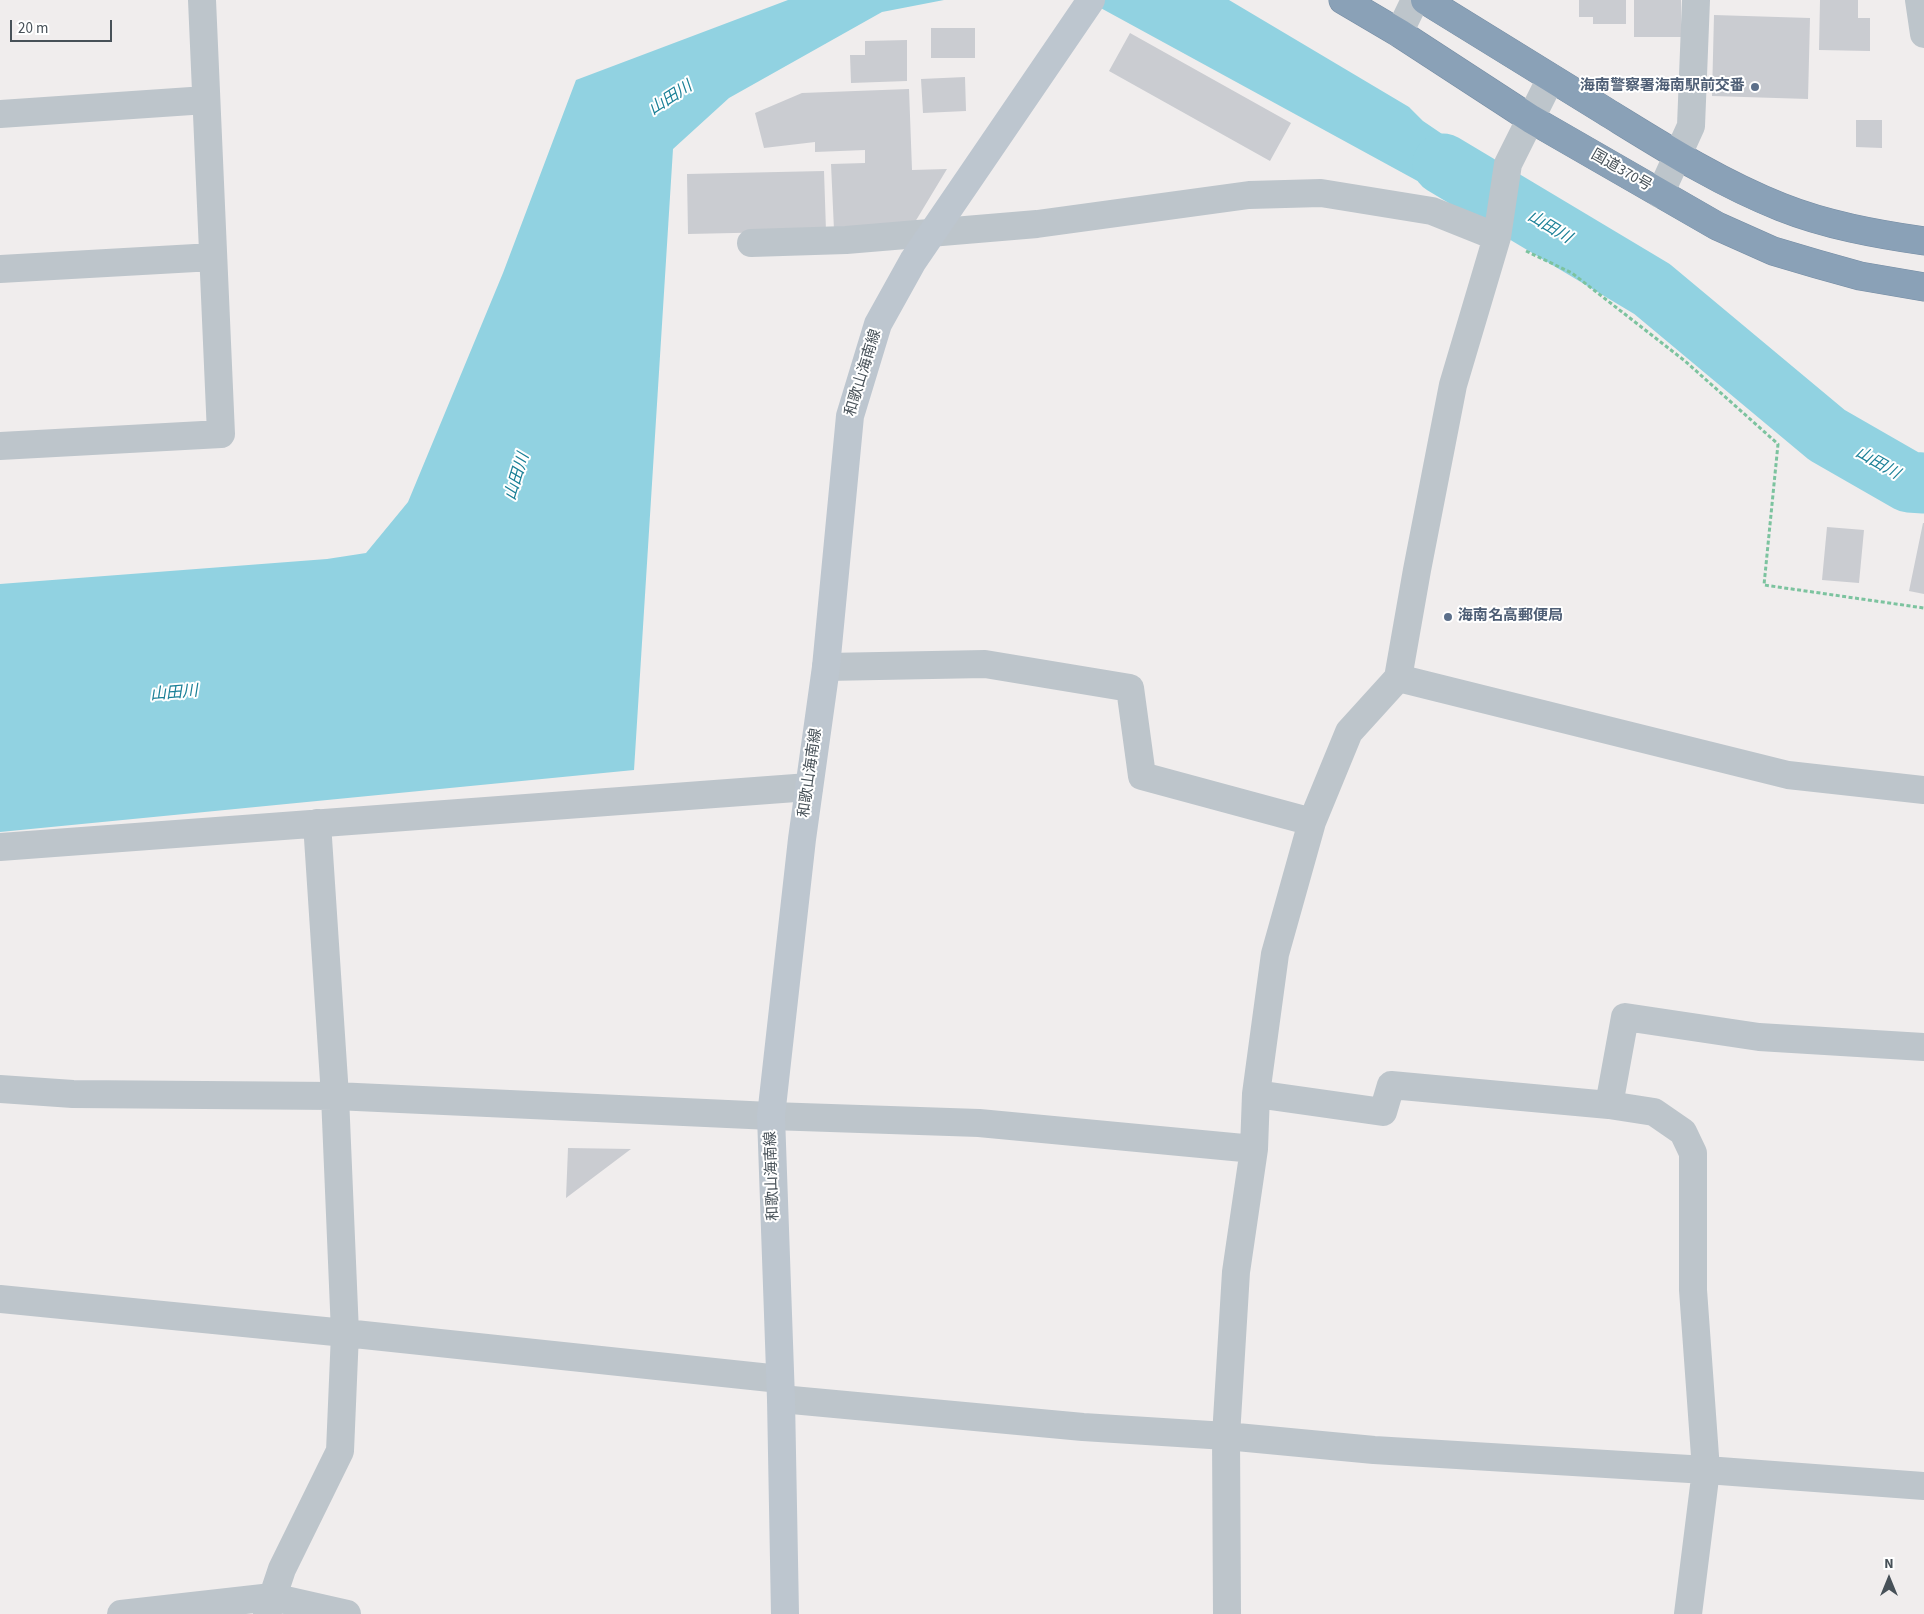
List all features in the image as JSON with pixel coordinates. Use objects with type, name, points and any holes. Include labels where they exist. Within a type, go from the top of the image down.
[{"type":"highway","name":"国道370号","points":[[1343,0],[1399,33],[1531,119],[1717,226],[1773,251],[1860,276],[1924,287]]},
{"type":"highway","points":[[1425,0],[1677,156],[1726,183],[1782,208],[1869,233],[1924,241]]},
{"type":"main road","name":"和歌山海南線","points":[[785,1614],[781,1389],[771,1116],[809,787],[826,667],[850,416],[878,324],[913,261],[1091,0]]},
{"type":"street","points":[[0,446],[221,434],[202,0]]},
{"type":"street","points":[[1399,33],[1415,0]]},
{"type":"street","points":[[1660,194],[1691,126],[1696,0]]},
{"type":"street","points":[[1920,0],[1924,34]]},
{"type":"street","points":[[1227,1614],[1226,1436],[1236,1272],[1254,1149],[1256,1094],[1275,954],[1312,822],[1349,732],[1398,678],[1416,570],[1453,385],[1498,231],[1508,164],[1551,78]]},
{"type":"street","points":[[0,114],[206,100]]},
{"type":"street","points":[[751,243],[846,240],[1038,224],[1249,195],[1321,193],[1432,211],[1498,231]]},
{"type":"street","points":[[0,268],[213,257]]},
{"type":"street","points":[[826,667],[986,664],[1130,688],[1142,776],[1312,822]]},
{"type":"street","points":[[1398,678],[1788,775],[1924,790]]},
{"type":"street","points":[[0,847],[809,787]]},
{"type":"street","points":[[270,1605],[282,1569],[340,1451],[344,1333],[335,1096],[317,823]]},
{"type":"street","points":[[1609,1105],[1625,1017],[1759,1037],[1924,1047]]},
{"type":"street","points":[[1256,1094],[1383,1112],[1391,1085],[1609,1105],[1654,1112],[1683,1132],[1694,1153],[1692,1290],[1706,1470],[1688,1614]]},
{"type":"street","points":[[0,1089],[73,1094],[335,1096],[771,1116],[979,1123],[1254,1149]]},
{"type":"street","points":[[0,1299],[344,1333],[1083,1427],[1226,1436],[1374,1450],[1706,1470],[1924,1486]]},
{"type":"street","points":[[121,1614],[270,1605],[347,1614]]},
{"type":"path","points":[[1498,231],[1572,273],[1686,361],[1778,444],[1764,585],[1924,608]]},
{"type":"water","points":[[788,0],[944,0],[882,12],[729,98],[673,149],[634,770],[0,832],[0,584],[327,559],[366,553],[408,502],[503,273],[576,80]]},
{"type":"water","points":[[1086,0],[1229,0],[1409,107],[1423,121],[1495,170],[1489,220]]},
{"type":"building","points":[[1579,0],[1626,0],[1626,24],[1593,24],[1593,17],[1579,17]]},
{"type":"building","points":[[1634,0],[1681,0],[1681,37],[1634,37]]},
{"type":"building","points":[[1820,0],[1858,0],[1858,18],[1870,18],[1870,51],[1819,50]]},
{"type":"building","points":[[1714,15],[1810,18],[1808,99],[1712,96]]},
{"type":"building","points":[[931,28],[975,28],[975,58],[931,58]]},
{"type":"building","points":[[1130,33],[1291,123],[1270,161],[1109,71]]},
{"type":"building","points":[[907,40],[907,81],[851,83],[850,55],[865,55],[865,41]]},
{"type":"building","points":[[965,77],[966,111],[923,113],[921,79]]},
{"type":"building","points":[[909,89],[912,170],[947,169],[912,227],[834,230],[831,164],[865,163],[865,150],[815,152],[815,142],[764,148],[755,113],[802,93]]},
{"type":"building","points":[[1856,120],[1882,120],[1882,148],[1856,147]]},
{"type":"building","points":[[824,171],[826,231],[688,234],[687,174]]},
{"type":"building","points":[[1924,523],[1924,594],[1909,591]]},
{"type":"building","points":[[1827,527],[1864,530],[1859,583],[1822,580]]},
{"type":"building","points":[[568,1148],[631,1149],[566,1198]]},
{"type":"waterway","name":"山田川","points":[[1443,164],[1652,289],[1827,435],[1909,482],[1924,483]]},
{"type":"place","name":"海南警察署海南駅前交番","points":[[1755,87]]},
{"type":"place","name":"海南名高郵便局","points":[[1448,617]]}]
